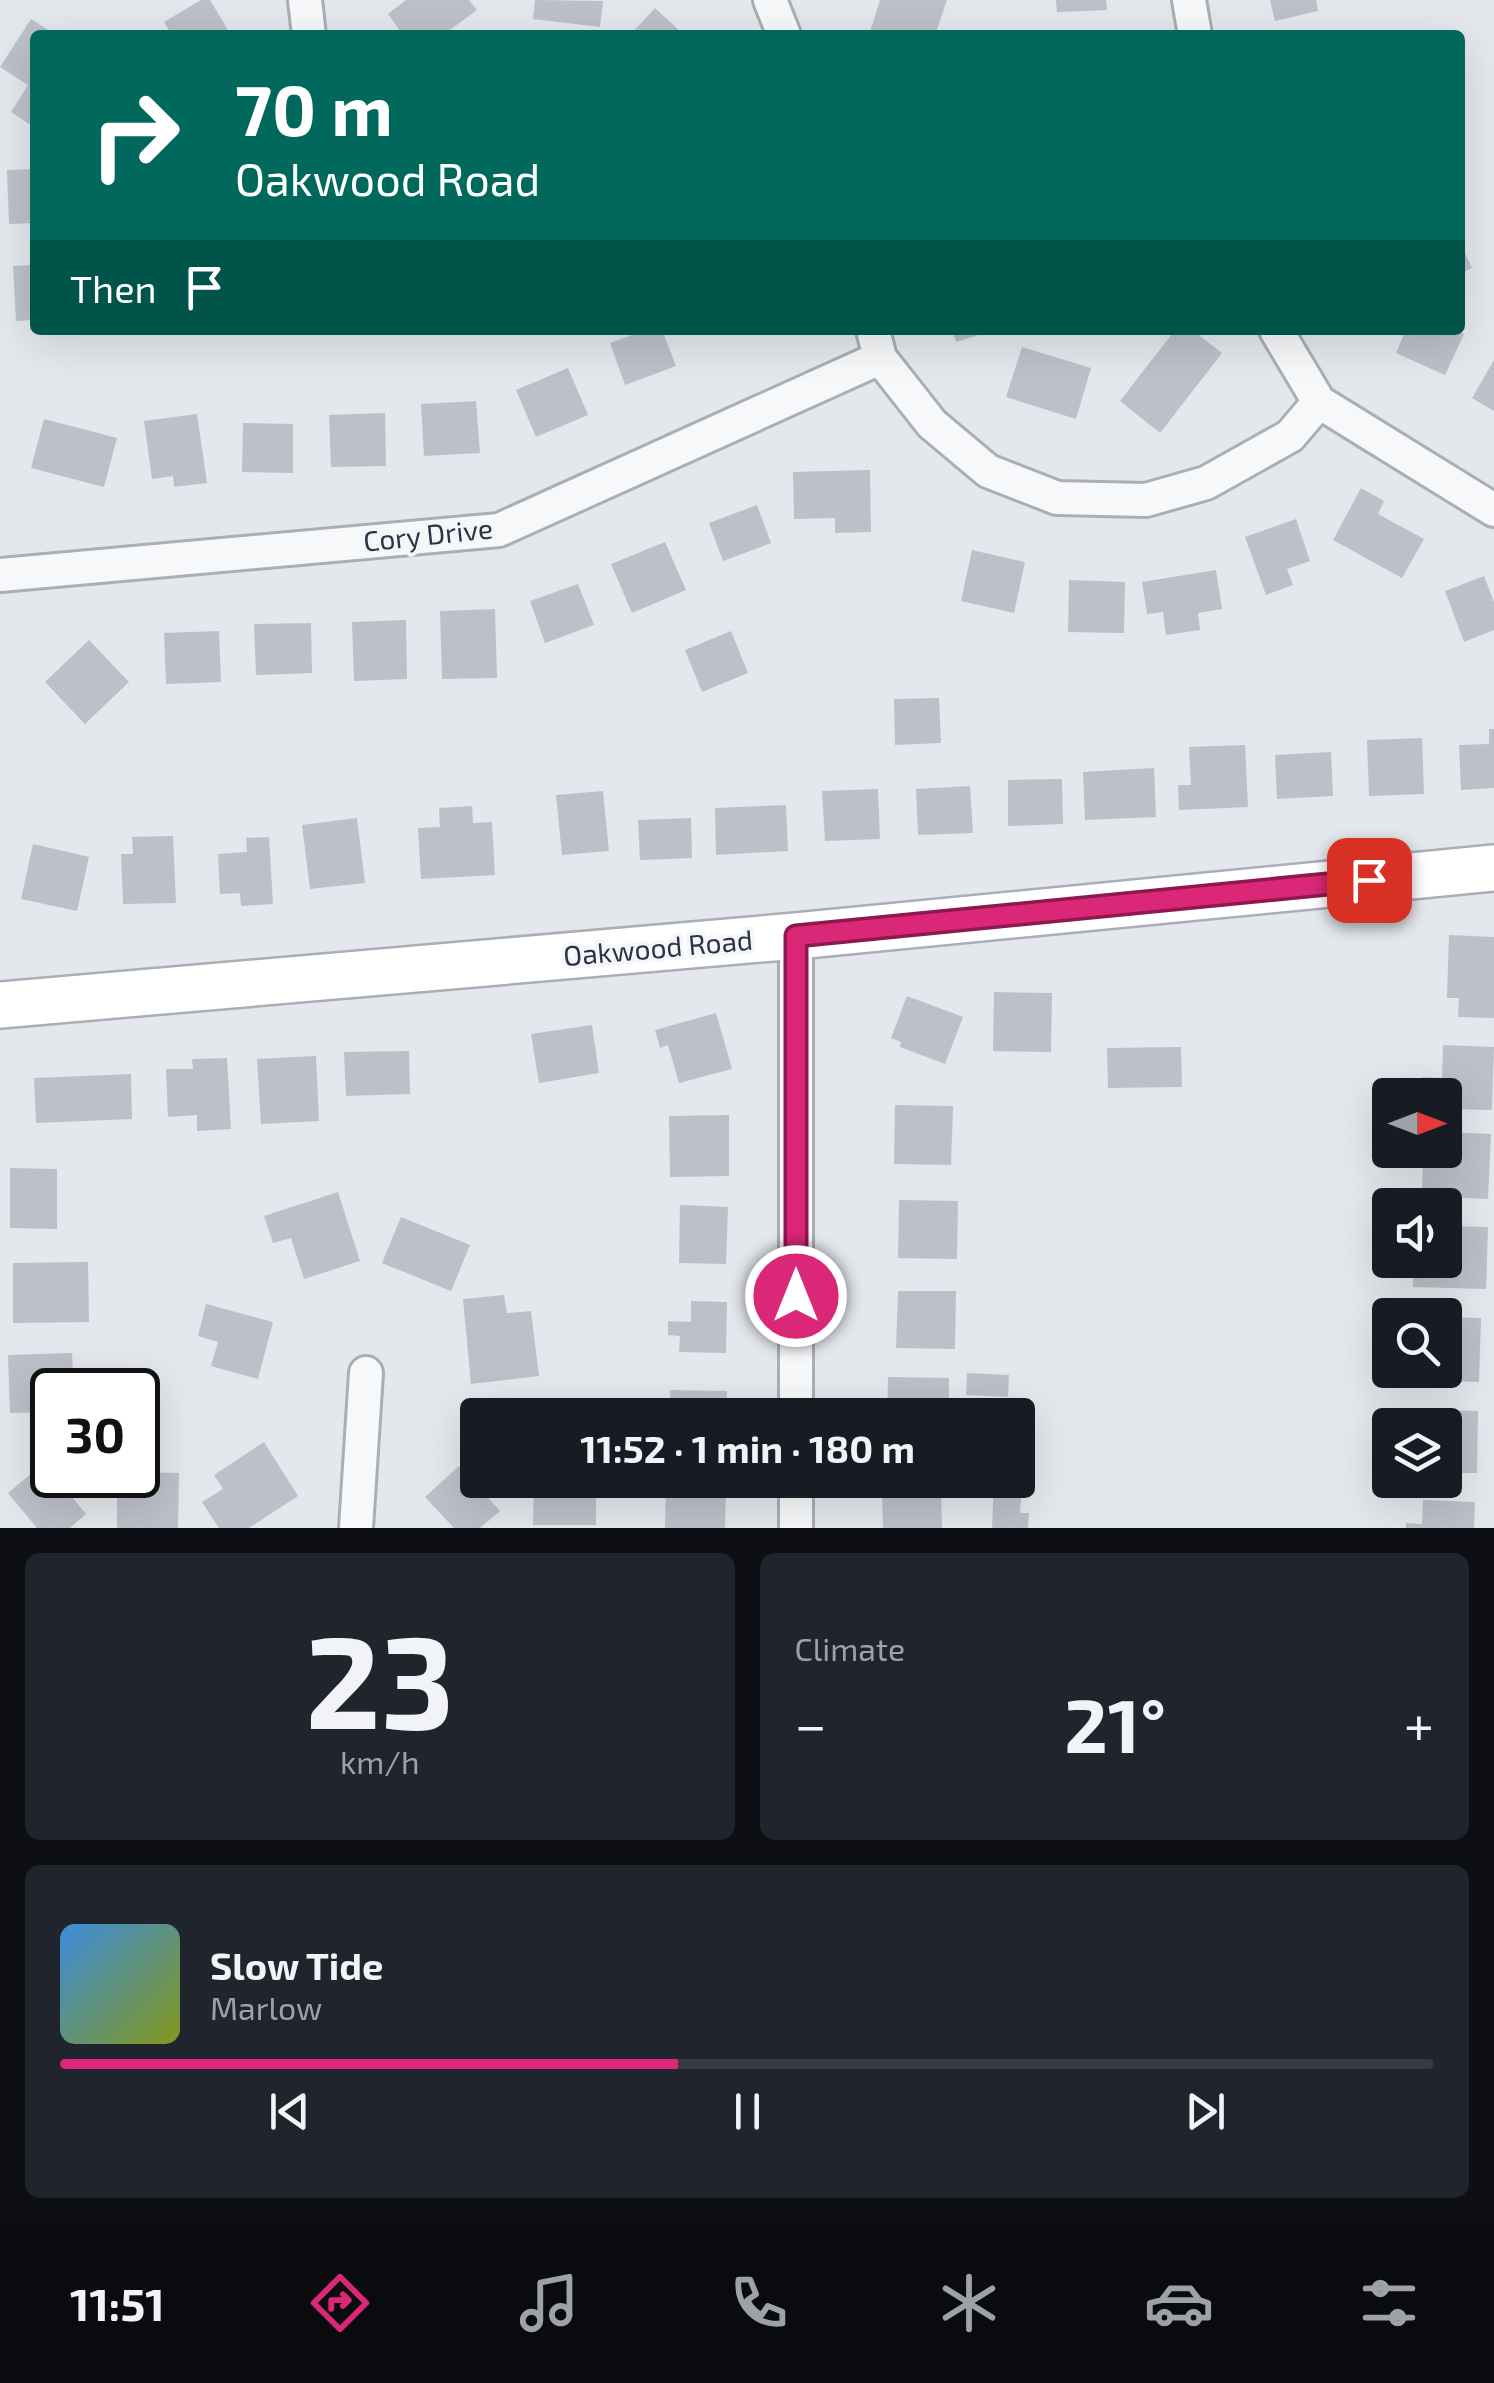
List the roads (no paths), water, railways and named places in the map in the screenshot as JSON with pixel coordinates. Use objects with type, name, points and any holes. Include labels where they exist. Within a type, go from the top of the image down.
[{"type":"street","points":[[305,0],[308,30]]},
{"type":"street","points":[[770,0],[782,30]]},
{"type":"street","points":[[1189,0],[1194,30]]},
{"type":"street","points":[[1279,335],[1320,402],[1494,510]]},
{"type":"street","points":[[876,344],[932,424],[988,471],[1058,498],[1146,500],[1206,483],[1290,436],[1320,402]]},
{"type":"street","name":"Cory Drive","points":[[0,576],[499,530],[876,344]]},
{"type":"street","name":"Oakwood Road","points":[[0,1005],[796,936],[1494,868]]},
{"type":"street","points":[[796,936],[796,1398]]},
{"type":"street","points":[[356,1528],[366,1372]]},
{"type":"street","points":[[796,1498],[796,1528]]}]
